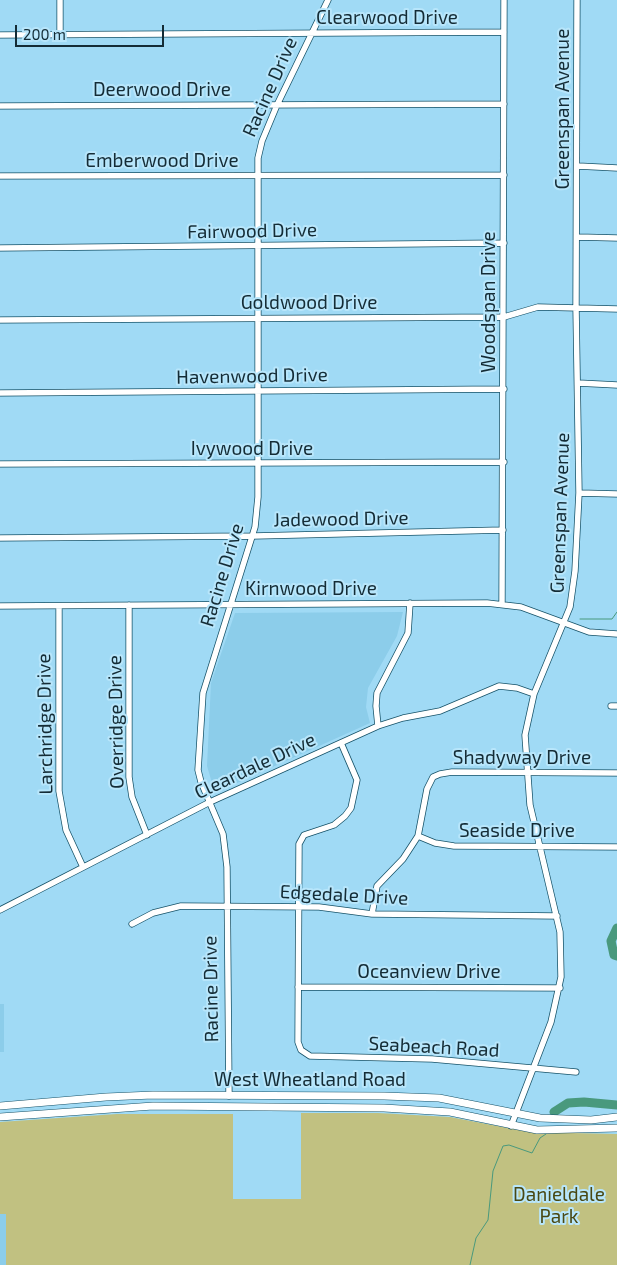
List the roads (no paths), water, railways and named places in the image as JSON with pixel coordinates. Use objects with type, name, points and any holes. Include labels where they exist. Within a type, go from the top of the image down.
[{"type":"main road","name":"West Wheatland Road","points":[[0,1106],[153,1095],[292,1095],[439,1098],[540,1118],[564,1120],[617,1117]]},
{"type":"main road","points":[[153,1095],[153,1106]]},
{"type":"main road","points":[[292,1095],[292,1107]]},
{"type":"main road","name":"Racine Drive","points":[[229,1096],[229,1107]]},
{"type":"main road","points":[[39,1104],[39,1115]]},
{"type":"main road","name":"West Wheatland Road","points":[[0,1118],[153,1106],[384,1108],[450,1112],[537,1130],[564,1132],[617,1128]]},
{"type":"main road","points":[[564,1120],[564,1132]]},
{"type":"street","points":[[60,0],[60,34]]},
{"type":"street","name":"Racine Drive","points":[[229,1096],[226,907],[228,867],[225,844],[198,770],[203,693],[254,536],[258,502],[258,158],[262,142],[277,105],[328,0]]},
{"type":"street","name":"Woodspan Drive","points":[[502,604],[504,462],[504,0]]},
{"type":"street","name":"Greenspan Avenue","points":[[511,1126],[548,1031],[560,988],[562,946],[557,916],[529,800],[525,735],[534,694],[572,597],[579,494],[576,307],[578,237],[577,0]]},
{"type":"street","name":"Clearwood Drive","points":[[0,35],[504,32]]},
{"type":"street","name":"Deerwood Drive","points":[[0,106],[504,104]]},
{"type":"street","points":[[578,166],[617,168]]},
{"type":"street","name":"Emberwood Drive","points":[[0,176],[504,174]]},
{"type":"street","points":[[578,237],[617,238]]},
{"type":"street","name":"Fairwood Drive","points":[[0,248],[504,243]]},
{"type":"street","name":"Goldwood Drive","points":[[0,320],[504,317],[538,307],[617,309]]},
{"type":"street","points":[[578,383],[617,385]]},
{"type":"street","name":"Havenwood Drive","points":[[0,393],[504,389]]},
{"type":"street","name":"Ivywood Drive","points":[[0,464],[504,462]]},
{"type":"street","points":[[579,494],[617,494]]},
{"type":"street","name":"Jadewood Drive","points":[[0,538],[254,536],[503,530]]},
{"type":"street","points":[[378,726],[377,693],[408,633],[410,603]]},
{"type":"street","name":"Kirnwood Drive","points":[[0,606],[502,604],[532,610],[590,632],[617,634]]},
{"type":"street","name":"Overridge Drive","points":[[129,605],[129,777],[132,797],[146,835]]},
{"type":"street","name":"Larchridge Drive","points":[[59,606],[59,791],[66,830],[83,867]]},
{"type":"street","name":"Cleardale Drive","points":[[0,910],[210,802],[378,726],[403,718],[440,711],[490,688],[499,686],[517,688],[534,694]]},
{"type":"street","points":[[298,987],[300,839],[310,832],[334,826],[351,808],[357,785],[356,774],[341,743]]},
{"type":"street","name":"Shadyway Drive","points":[[372,914],[377,886],[402,859],[418,836],[430,782],[440,774],[527,772],[617,773]]},
{"type":"street","name":"Seaside Drive","points":[[418,836],[444,846],[617,847]]},
{"type":"street","name":"Edgedale Drive","points":[[132,924],[153,913],[174,907],[298,906],[372,914],[557,916]]},
{"type":"street","name":"Oceanview Drive","points":[[298,987],[560,988]]},
{"type":"street","name":"Seabeach Road","points":[[298,987],[298,1042],[303,1053],[310,1056],[424,1059],[576,1072]]},
{"type":"waterway","points":[[580,619],[612,619],[617,612]]},
{"type":"waterway","points":[[617,928],[611,941],[614,955],[617,956]]},
{"type":"waterway","points":[[554,1112],[568,1103],[584,1102],[617,1105]]},
{"type":"waterway","points":[[470,1265],[476,1238],[488,1220],[493,1171],[503,1146],[509,1145],[532,1153],[540,1138],[546,1134]]},
{"type":"park label","name":"Danieldale Park","points":[[559,1206]]}]
